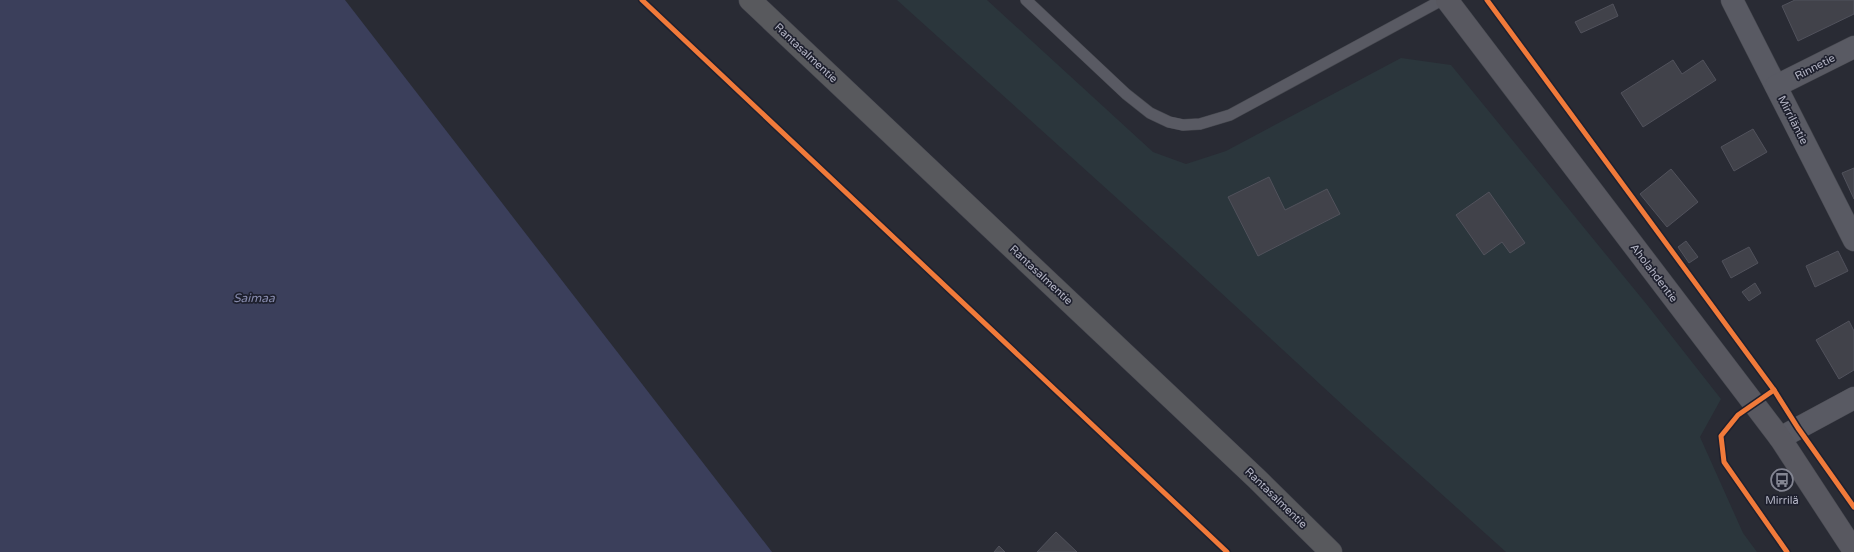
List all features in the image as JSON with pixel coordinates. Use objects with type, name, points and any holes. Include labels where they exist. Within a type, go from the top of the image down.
[{"type":"highway","name":"Rantasalmentie","points":[[750,0],[1257,479],[1331,552]]},
{"type":"street","name":"Aholahdentie","points":[[1447,0],[1780,438],[1854,551]]},
{"type":"street","name":"Mirriläntie","points":[[1732,0],[1854,240]]},
{"type":"street","name":"Rinnetie","points":[[1776,86],[1854,47]]},
{"type":"street","points":[[1780,438],[1854,398]]},
{"type":"lane","points":[[1026,0],[1126,94],[1150,113],[1169,122],[1183,125],[1200,124],[1230,115],[1442,0]]},
{"type":"shaded area","points":[[897,0],[987,0],[1153,152],[1186,164],[1226,151],[1401,58],[1451,65],[1648,306],[1721,399],[1700,437],[1743,533],[1757,552],[1506,552]]},
{"type":"water","name":"Saimaa","points":[[0,0],[345,0],[772,552],[0,552]]},
{"type":"building","points":[[1795,0],[1854,0],[1854,14],[1798,41],[1782,6]]},
{"type":"building","points":[[1613,4],[1618,16],[1581,33],[1575,22]]},
{"type":"building","points":[[1673,60],[1682,74],[1703,60],[1716,80],[1643,127],[1621,93]]},
{"type":"building","points":[[1753,129],[1767,152],[1734,171],[1721,147]]},
{"type":"building","points":[[1854,168],[1854,199],[1842,173]]},
{"type":"building","points":[[1671,169],[1698,202],[1667,227],[1640,194]]},
{"type":"building","points":[[1269,177],[1285,210],[1327,189],[1340,214],[1258,256],[1228,197]]},
{"type":"building","points":[[1489,192],[1525,243],[1510,253],[1502,242],[1484,255],[1456,215]]},
{"type":"building","points":[[1686,241],[1698,257],[1689,263],[1678,247]]},
{"type":"building","points":[[1749,247],[1758,263],[1731,278],[1722,261]]},
{"type":"building","points":[[1838,251],[1848,271],[1815,287],[1806,266]]},
{"type":"building","points":[[1755,283],[1761,293],[1749,301],[1742,292]]},
{"type":"building","points":[[1849,321],[1854,331],[1854,370],[1839,379],[1816,340]]},
{"type":"building","points":[[1056,532],[1077,552],[1037,552]]},
{"type":"building","points":[[999,546],[1005,552],[994,552]]},
{"type":"cycle path","points":[[642,0],[1227,552]]},
{"type":"cycle path","points":[[1487,0],[1774,390],[1798,428],[1854,507]]},
{"type":"cycle path","points":[[1774,390],[1738,415],[1721,436],[1724,462],[1787,552]]},
{"type":"place","name":"Mirrilä","points":[[1782,480]]}]
